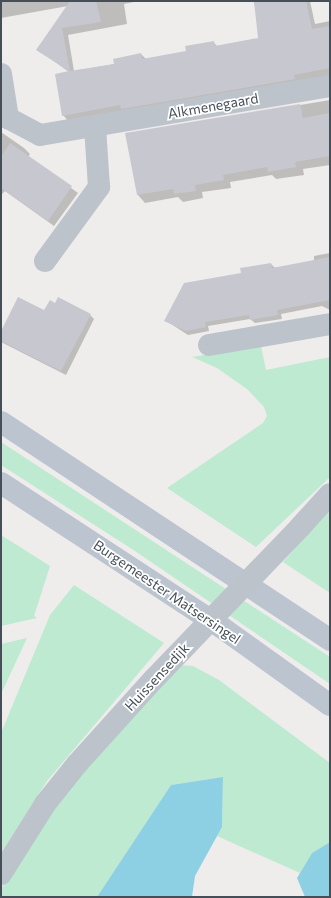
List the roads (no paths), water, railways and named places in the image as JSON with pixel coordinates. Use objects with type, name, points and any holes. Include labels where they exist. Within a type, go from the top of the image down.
[{"type":"main road","points":[[1,422],[330,640]]},
{"type":"main road","name":"Burgemeester Matsersingel","points":[[1,483],[202,614],[330,705]]},
{"type":"street","name":"Alkmenegaard","points":[[1,74],[8,118],[40,135],[330,86]]},
{"type":"street","points":[[45,261],[99,187],[95,126]]},
{"type":"street","points":[[209,345],[330,324]]},
{"type":"street","name":"Huissensedijk","points":[[1,874],[45,804],[77,764],[153,680],[302,526],[330,494]]},
{"type":"water","points":[[223,777],[222,827],[195,876],[192,897],[97,897],[171,785]]},
{"type":"water","points":[[330,842],[330,897],[305,897],[297,878],[312,853]]}]
